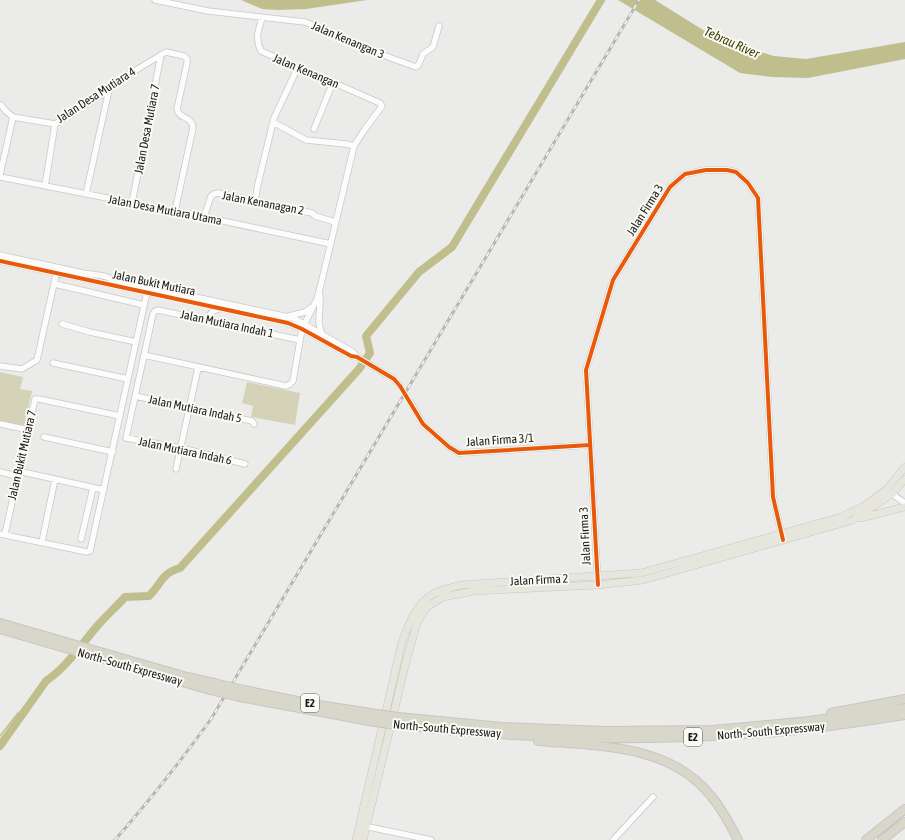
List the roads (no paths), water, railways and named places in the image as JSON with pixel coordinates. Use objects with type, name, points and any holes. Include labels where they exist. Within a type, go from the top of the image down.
[{"type":"highway","name":"North–South Expressway","points":[[0,623],[93,653],[242,694],[312,704],[376,718],[480,733],[607,738],[728,736],[822,727],[905,715]]},
{"type":"highway","name":"North–South Expressway","points":[[0,629],[70,646]]},
{"type":"highway","points":[[809,721],[814,716],[905,699]]},
{"type":"highway","name":"North–South Expressway","points":[[398,721],[605,731],[713,730],[809,721],[905,708]]},
{"type":"highway","points":[[480,733],[490,738],[633,751],[663,760],[686,773],[710,794],[721,809],[738,840]]},
{"type":"highway","points":[[866,840],[905,809]]},
{"type":"highway","points":[[882,840],[905,822]]},
{"type":"main road","name":"Jalan Firma 2","points":[[356,840],[364,826],[417,623],[427,607],[443,597],[474,591],[598,585],[643,580],[842,517],[864,506],[886,490],[905,467]]},
{"type":"main road","name":"Jalan Firma 2","points":[[363,840],[364,826],[402,642],[409,622],[423,602],[437,592],[461,585],[642,573],[853,520],[892,494],[905,479]]},
{"type":"main road","points":[[853,520],[905,507]]},
{"type":"street","points":[[155,0],[208,11],[262,18]]},
{"type":"street","name":"Jalan Kenangan 3","points":[[262,18],[305,22],[414,67],[418,66],[424,53],[433,47],[439,26]]},
{"type":"street","name":"Jalan Kenangan","points":[[262,18],[257,43],[261,51],[380,103],[382,106],[354,146]]},
{"type":"street","points":[[161,55],[166,52],[184,56],[187,59],[177,113],[193,124],[175,211]]},
{"type":"street","name":"Jalan Desa Mutiara 4","points":[[13,117],[56,124],[109,90],[121,79],[161,55]]},
{"type":"street","name":"Jalan Desa Mutiara 7","points":[[132,203],[161,55]]},
{"type":"street","points":[[255,201],[274,118],[298,67]]},
{"type":"street","points":[[314,130],[333,82]]},
{"type":"street","points":[[86,194],[109,90]]},
{"type":"street","points":[[0,104],[13,117],[0,176]]},
{"type":"street","points":[[135,396],[144,355],[286,386],[293,381],[303,327],[319,291],[354,146],[306,140],[273,122]]},
{"type":"street","points":[[45,186],[56,124]]},
{"type":"street","name":"Jalan Firma 3","points":[[598,585],[586,370],[613,280],[670,187],[685,174],[706,170],[727,170],[736,172],[748,183],[758,198],[773,497],[782,537]]},
{"type":"street","name":"Jalan Desa Mutiara Utama","points":[[0,176],[331,244]]},
{"type":"street","name":"Jalan Kenanagan 2","points":[[204,217],[211,196],[218,193],[312,213],[315,216],[335,222]]},
{"type":"street","name":"Jalan Bukit Mutiara","points":[[0,255],[147,292],[283,321],[323,334],[353,352],[357,357]]},
{"type":"street","name":"Jalan Bukit Mutiara","points":[[0,261],[104,276],[112,279],[286,316],[293,318],[303,327]]},
{"type":"street","points":[[0,366],[22,369],[37,360],[57,270]]},
{"type":"street","points":[[136,283],[143,287],[147,292]]},
{"type":"street","points":[[55,284],[144,305]]},
{"type":"street","points":[[147,292],[161,289]]},
{"type":"street","points":[[319,291],[321,298],[318,322],[323,334]]},
{"type":"street","points":[[2,534],[87,552],[90,551],[147,292]]},
{"type":"street","points":[[199,303],[205,308],[208,317]]},
{"type":"street","points":[[286,316],[305,312],[313,306]]},
{"type":"street","points":[[208,317],[215,309],[223,308]]},
{"type":"street","name":"Jalan Mutiara Indah 1","points":[[144,355],[153,314],[158,310],[208,317],[300,340]]},
{"type":"street","points":[[62,324],[136,342]]},
{"type":"street","points":[[303,327],[351,356],[357,357],[394,379],[400,386]]},
{"type":"street","points":[[53,363],[128,379]]},
{"type":"street","points":[[176,469],[198,368]]},
{"type":"street","name":"Jalan Mutiara Indah 5","points":[[135,396],[252,422],[254,424]]},
{"type":"street","name":"Jalan Mutiara Indah 6","points":[[135,396],[126,438],[181,448],[245,464]]},
{"type":"street","name":"Jalan Bukit Mutiara 7","points":[[2,534],[29,430],[35,400],[39,398],[120,416]]},
{"type":"street","name":"Jalan Firma 3/1","points":[[411,403],[423,424],[449,447],[459,453],[590,445]]},
{"type":"street","points":[[0,424],[29,430]]},
{"type":"street","points":[[44,437],[113,452]]},
{"type":"street","points":[[0,472],[55,479],[104,490]]},
{"type":"street","points":[[42,542],[55,479]]},
{"type":"street","points":[[81,539],[93,488]]},
{"type":"street","points":[[886,490],[905,503]]},
{"type":"street","points":[[613,840],[653,797]]},
{"type":"street","points":[[364,826],[431,840]]},
{"type":"waterway","points":[[0,746],[46,681],[68,661],[102,621],[125,597],[149,596],[165,576],[173,570],[180,568],[359,369],[370,353],[366,336],[419,272],[452,247],[601,0]]},
{"type":"waterway","points":[[0,736],[18,713],[28,706]]},
{"type":"tunnel","points":[[400,386],[411,403]]},
{"type":"railway","points":[[115,840],[164,781],[211,719],[639,0]]},
{"type":"water label","name":"Tebrau River","points":[[732,42]]}]
